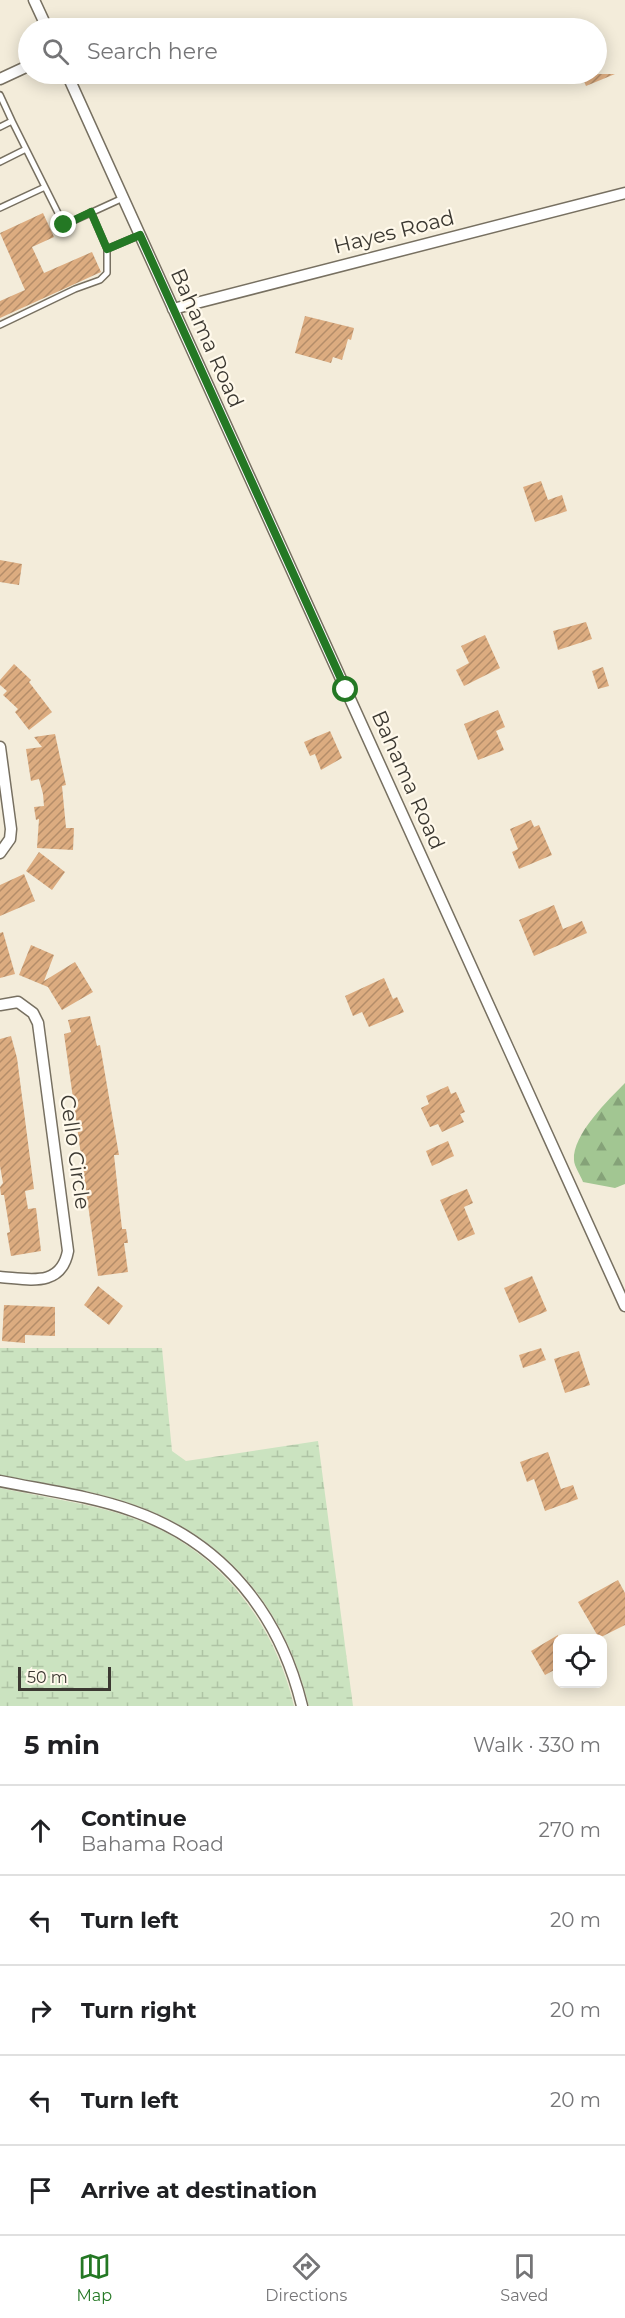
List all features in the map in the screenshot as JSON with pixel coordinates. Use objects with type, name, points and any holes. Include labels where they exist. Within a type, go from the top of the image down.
[{"type":"street","points":[[33,0],[41,18]]},
{"type":"street","points":[[0,79],[18,71]]},
{"type":"street","name":"Bahama Road","points":[[72,84],[625,1306]]},
{"type":"street","name":"Hayes Road","points":[[173,309],[625,193]]},
{"type":"street","points":[[0,747],[11,829],[10,839],[0,853]]},
{"type":"street","name":"Cello Circle","points":[[0,1005],[18,1002],[33,1013],[38,1023],[68,1251],[66,1263],[53,1276],[40,1279],[0,1277]]},
{"type":"street","points":[[0,1481],[133,1511],[161,1523],[210,1554],[261,1608],[287,1656],[302,1706]]},
{"type":"lane","points":[[0,95],[64,225],[123,198]]},
{"type":"lane","points":[[0,127],[12,121]]},
{"type":"lane","points":[[0,162],[27,149]]},
{"type":"lane","points":[[0,208],[45,187]]},
{"type":"lane","points":[[0,325],[75,289],[100,280],[107,273],[107,249],[91,212]]},
{"type":"lane","points":[[107,249],[140,235]]},
{"type":"green space","points":[[625,1083],[625,1184],[615,1188],[583,1182],[574,1160],[579,1140],[593,1118]]},
{"type":"green space","points":[[0,1348],[162,1348],[172,1451],[186,1461],[318,1441],[353,1706],[309,1706],[286,1640],[269,1610],[250,1583],[227,1559],[201,1538],[171,1520],[122,1500],[0,1475]]},
{"type":"green space","points":[[0,1488],[114,1512],[161,1530],[189,1547],[237,1590],[256,1616],[285,1674],[294,1706],[0,1706]]},
{"type":"building","points":[[43,213],[54,237],[32,247],[44,273],[92,252],[101,272],[0,318],[0,301],[25,290],[0,233]]},
{"type":"building","points":[[305,316],[354,328],[342,360],[333,357],[331,363],[295,353]]},
{"type":"building","points":[[541,481],[548,500],[562,495],[567,511],[535,522],[523,487]]},
{"type":"building","points":[[0,560],[22,564],[19,585],[0,582]]},
{"type":"building","points":[[586,622],[592,639],[558,650],[553,631]]},
{"type":"building","points":[[485,635],[500,668],[464,686],[456,670],[469,663],[461,646]]},
{"type":"building","points":[[14,664],[31,680],[29,682],[52,712],[29,730],[15,712],[18,709],[3,695],[7,691],[0,685],[0,680]]},
{"type":"building","points":[[603,667],[609,686],[598,689],[592,671]]},
{"type":"building","points":[[498,710],[505,727],[496,731],[504,750],[478,760],[464,724]]},
{"type":"building","points":[[330,731],[342,758],[321,770],[315,754],[310,756],[304,742]]},
{"type":"building","points":[[55,734],[66,785],[62,786],[66,828],[74,828],[73,850],[37,848],[39,819],[36,820],[34,807],[44,806],[43,794],[39,779],[31,781],[26,749],[42,747],[34,737]]},
{"type":"building","points":[[531,820],[534,827],[539,825],[552,855],[519,869],[512,852],[518,849],[510,829]]},
{"type":"building","points":[[39,852],[65,872],[52,890],[26,871]]},
{"type":"building","points":[[24,874],[35,901],[0,916],[0,885]]},
{"type":"building","points":[[554,905],[563,929],[582,921],[587,933],[534,956],[519,920]]},
{"type":"building","points":[[3,932],[15,974],[0,978],[0,933]]},
{"type":"building","points":[[31,945],[54,955],[44,981],[75,962],[93,992],[62,1010],[48,987],[19,975]]},
{"type":"building","points":[[384,978],[393,999],[397,997],[404,1012],[369,1027],[362,1012],[353,1016],[345,996]]},
{"type":"building","points":[[90,1016],[97,1046],[100,1045],[119,1155],[114,1155],[122,1229],[126,1229],[128,1243],[124,1243],[128,1272],[98,1276],[64,1034],[71,1032],[68,1020]]},
{"type":"building","points":[[11,1036],[17,1058],[34,1189],[25,1191],[28,1209],[36,1208],[41,1251],[11,1256],[7,1233],[10,1232],[4,1195],[1,1195],[0,1187],[3,1183],[0,1166],[0,1039]]},
{"type":"building","points":[[448,1086],[451,1094],[456,1092],[465,1112],[460,1114],[464,1122],[442,1132],[438,1124],[430,1127],[421,1108],[429,1104],[426,1096]]},
{"type":"building","points":[[448,1141],[454,1156],[432,1166],[426,1151]]},
{"type":"building","points":[[467,1189],[473,1203],[464,1207],[475,1234],[458,1241],[440,1200]]},
{"type":"building","points":[[532,1276],[547,1311],[519,1323],[504,1288]]},
{"type":"building","points":[[98,1286],[123,1306],[109,1325],[84,1305]]},
{"type":"building","points":[[4,1305],[55,1307],[55,1336],[25,1335],[25,1343],[2,1341]]},
{"type":"building","points":[[541,1348],[546,1360],[523,1368],[519,1355]]},
{"type":"building","points":[[579,1351],[590,1385],[565,1393],[554,1359]]},
{"type":"building","points":[[548,1452],[561,1489],[573,1485],[578,1499],[545,1511],[534,1479],[527,1482],[520,1462]]},
{"type":"building","points":[[618,1580],[625,1593],[625,1625],[607,1634],[597,1634],[578,1602]]},
{"type":"building","points":[[553,1638],[553,1671],[545,1675],[531,1651]]},
{"type":"route","points":[[64,225],[91,212],[107,249],[140,235],[346,690]]}]
